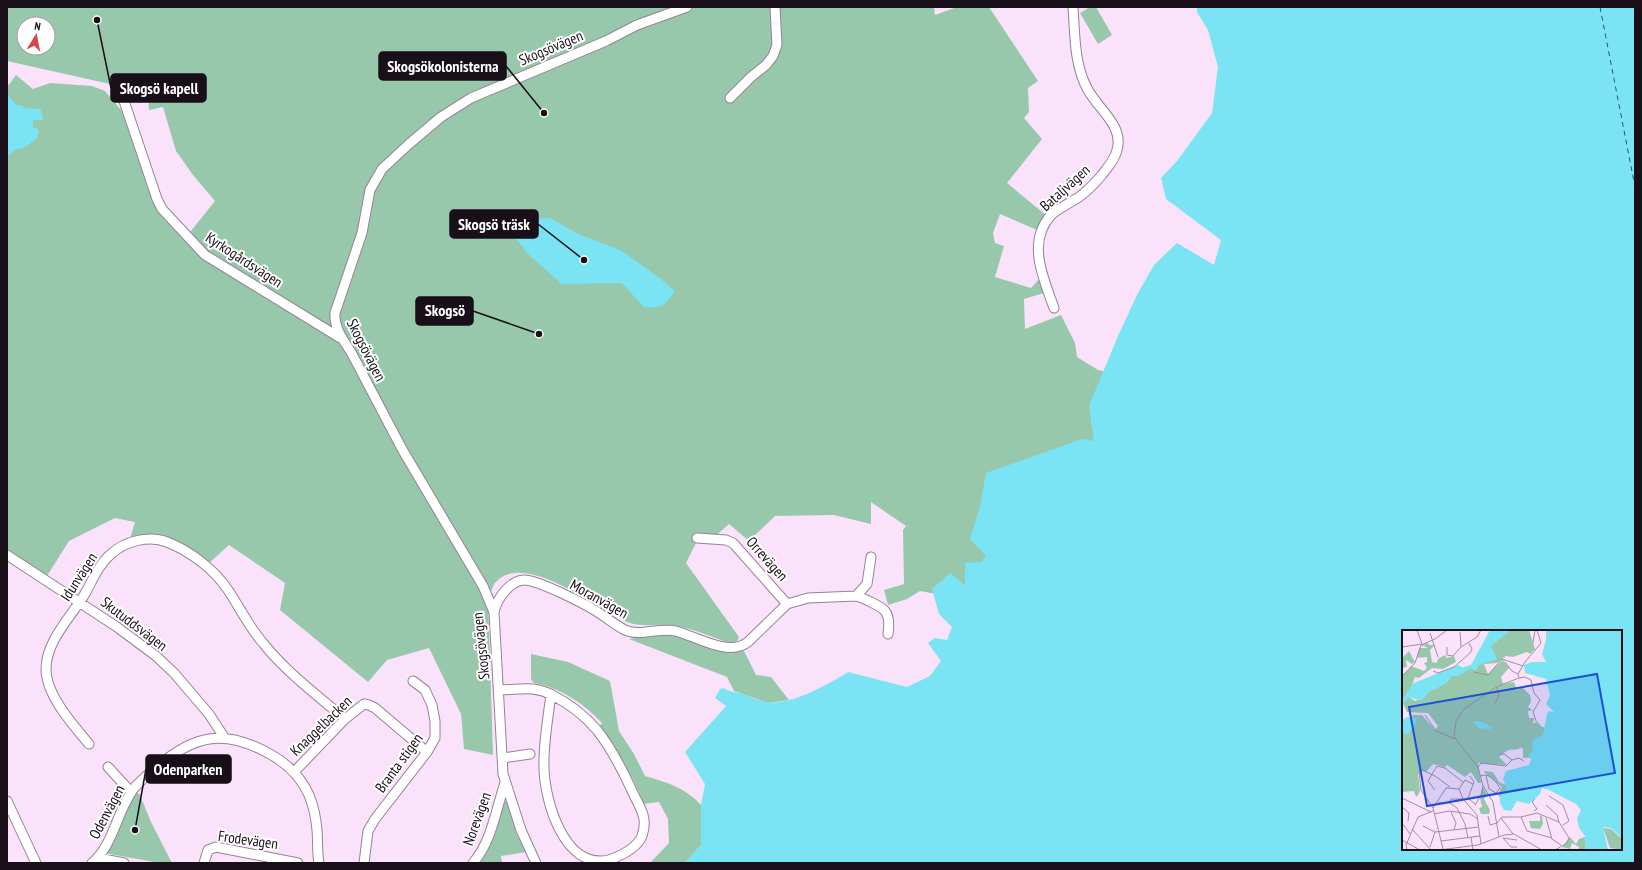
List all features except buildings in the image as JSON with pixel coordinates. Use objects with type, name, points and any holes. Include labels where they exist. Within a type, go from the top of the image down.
[{"type":"street","name":"Skogsövägen","points":[[536,863],[521,830],[505,783],[494,612],[483,586],[402,449],[351,352],[342,339],[336,325],[336,313],[362,233],[370,190],[382,169],[441,116],[471,98],[606,41],[636,25],[687,7]]},
{"type":"street","points":[[730,98],[751,77],[766,65],[773,56],[777,45],[775,7]]},
{"type":"street","name":"Bataljvägen","points":[[1054,308],[1039,265],[1038,252],[1043,230],[1051,216],[1092,186],[1117,152],[1119,142],[1119,134],[1088,90],[1080,72],[1076,52],[1073,7]]},
{"type":"street","name":"Kyrkogårdsvägen","points":[[121,92],[157,199],[162,209],[205,255],[342,339]]},
{"type":"street","name":"Idunvägen","points":[[89,744],[70,721],[52,692],[47,678],[46,667],[51,648],[110,554],[130,543],[154,538],[179,547],[192,555],[213,573],[227,588],[253,631],[264,645],[300,680],[345,718]]},
{"type":"street","name":"Orrevägen","points":[[697,538],[726,540],[733,543],[787,604]]},
{"type":"street","name":"Skutuddsvägen","points":[[7,554],[80,602],[139,644],[174,673],[209,714],[224,737]]},
{"type":"street","points":[[856,596],[867,584],[871,557]]},
{"type":"street","name":"Moranvägen","points":[[494,612],[496,603],[505,591],[521,580],[528,581],[548,588],[595,610],[630,632],[668,630],[714,644],[735,648],[742,647],[748,642],[787,604],[808,598],[856,596],[885,611],[889,620],[888,634]]},
{"type":"street","name":"Branta stigen","points":[[364,863],[368,831],[376,818],[427,752],[435,738],[435,720],[432,705],[425,690],[413,681]]},
{"type":"street","points":[[499,690],[534,687],[551,694],[570,705],[596,730],[619,764],[643,814],[643,831],[638,843],[606,861],[591,861],[575,853],[566,843],[553,818],[544,768],[551,694]]},
{"type":"street","name":"Knaggelbacken","points":[[294,772],[345,718],[364,704],[369,704],[427,752]]},
{"type":"street","name":"Odenvägen","points":[[95,861],[131,792],[136,786],[178,750],[199,740],[224,737],[239,740],[254,746],[277,758],[294,772],[308,794],[313,809],[317,828],[316,863]]},
{"type":"street","points":[[503,758],[530,754]]},
{"type":"street","points":[[108,767],[131,792]]},
{"type":"street","name":"Norevägen","points":[[474,863],[479,857],[489,836],[505,783]]},
{"type":"street","points":[[7,801],[36,863]]},
{"type":"street","name":"Frodevägen","points":[[204,863],[208,850],[216,846],[298,863]]},
{"type":"street","points":[[95,861],[124,863]]},
{"type":"green space","points":[[7,7],[934,7],[935,15],[957,7],[989,7],[1038,81],[1028,88],[1029,112],[1024,118],[1042,139],[1007,183],[1047,216],[1037,230],[1000,214],[993,233],[995,243],[1004,246],[995,277],[1031,288],[1039,279],[1044,293],[1024,299],[1025,329],[1061,315],[1075,343],[1077,357],[1098,370],[1243,401],[1192,639],[920,591],[907,599],[888,605],[884,590],[904,584],[903,530],[906,526],[871,502],[871,524],[834,515],[775,516],[749,541],[729,524],[710,541],[698,539],[686,563],[739,637],[736,643],[729,643],[683,627],[632,624],[561,585],[542,577],[524,573],[508,574],[495,583],[488,599],[493,755],[464,749],[461,714],[429,648],[387,660],[368,682],[280,610],[285,583],[229,545],[208,564],[180,544],[130,539],[135,522],[115,518],[69,541],[47,576],[7,551],[7,87],[16,75],[33,89],[50,83],[92,86],[105,91],[122,111],[150,192],[187,236],[215,201],[193,175],[176,151],[163,107],[149,110],[147,78],[110,84],[7,61]]},
{"type":"green space","points":[[1090,7],[1096,7],[1112,35],[1098,44],[1080,13]]},
{"type":"green space","points":[[667,633],[715,648],[744,651],[756,675],[771,677],[789,700],[768,703],[734,691],[727,677],[629,639]]},
{"type":"green space","points":[[531,654],[568,662],[610,681],[619,731],[634,754],[645,776],[668,783],[682,790],[701,805],[701,845],[685,863],[650,863],[669,843],[668,819],[659,802],[643,804],[630,773],[598,728],[602,723],[595,716],[571,697],[544,685],[534,683],[531,679]]},
{"type":"green space","points":[[136,792],[140,795],[151,822],[172,863],[160,863],[104,853]]},
{"type":"green space","points":[[502,802],[507,802],[517,835],[526,852],[501,856],[502,863],[477,863]]},
{"type":"water","points":[[1197,7],[1635,7],[1635,863],[685,863],[701,845],[701,805],[705,784],[685,752],[726,706],[715,698],[720,689],[723,688],[758,700],[776,702],[787,701],[809,693],[848,672],[907,687],[930,676],[941,661],[928,643],[935,638],[947,640],[952,627],[939,614],[932,589],[950,573],[965,585],[965,563],[982,562],[986,556],[970,539],[980,507],[986,473],[1082,439],[1094,441],[1089,406],[1118,336],[1137,295],[1154,265],[1177,243],[1214,265],[1221,240],[1166,199],[1161,178],[1177,161],[1212,113],[1218,67],[1208,30],[1197,12]]},
{"type":"water","points":[[7,94],[16,105],[21,105],[25,108],[41,109],[43,120],[33,120],[33,127],[39,130],[37,138],[25,147],[16,149],[7,157]]},
{"type":"water","points":[[550,218],[578,234],[620,250],[675,291],[665,303],[659,307],[644,307],[622,283],[562,284],[529,255],[506,226],[532,219]]},
{"type":"ferry route","points":[[1600,7],[1635,187]]},
{"type":"place","name":"Skogsö kapell","points":[[97,20]]},
{"type":"place","name":"Skogsökolonisterna","points":[[544,113]]},
{"type":"place","name":"Skogsö träsk","points":[[584,260]]},
{"type":"place","name":"Skogsö","points":[[539,334]]},
{"type":"place","name":"Odenparken","points":[[135,830]]}]
